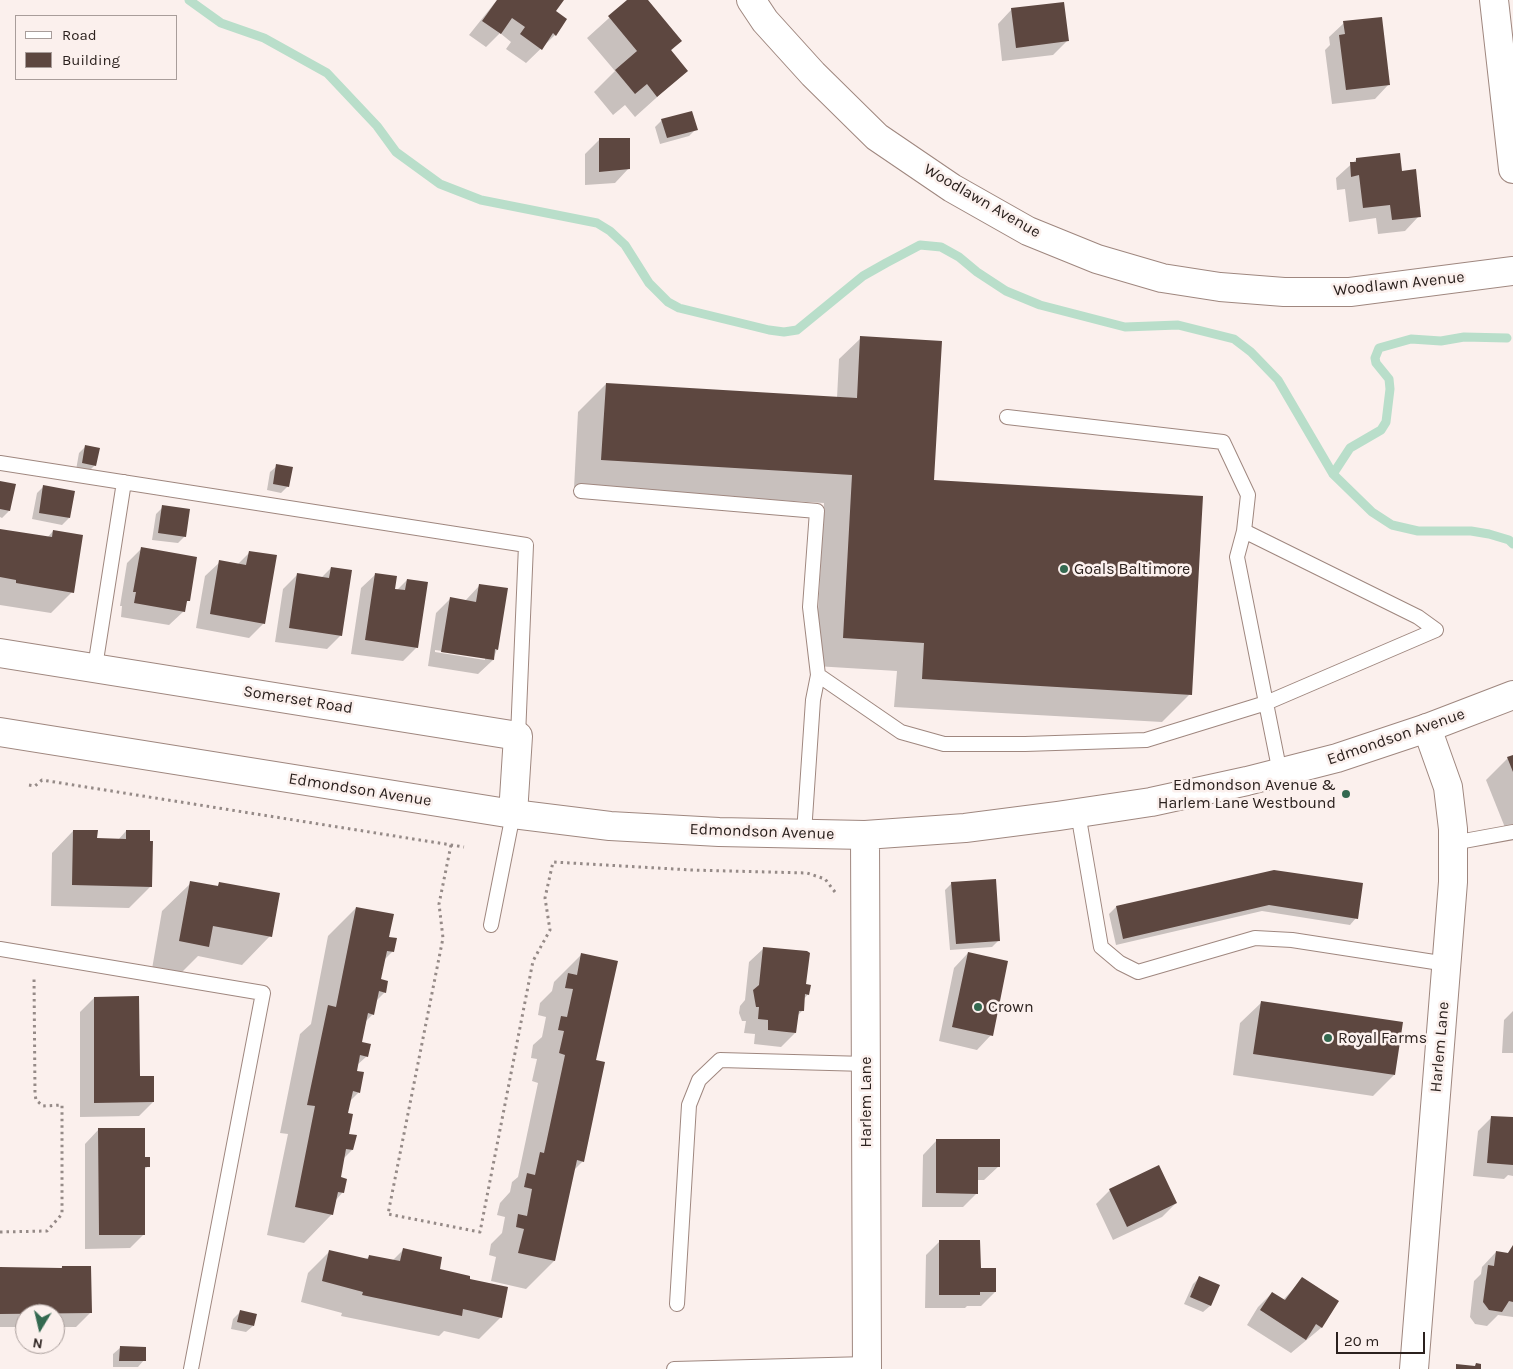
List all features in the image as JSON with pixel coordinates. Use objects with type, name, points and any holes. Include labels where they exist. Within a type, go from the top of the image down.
[{"type":"street","name":"Woodlawn Avenue","points":[[751,0],[766,21],[813,74],[877,136],[952,188],[1028,231],[1097,259],[1162,278],[1220,287],[1284,292],[1350,292],[1513,270]]},
{"type":"street","points":[[1494,0],[1513,169]]},
{"type":"street","name":"Somerset Road","points":[[0,653],[518,736]]},
{"type":"street","name":"Edmondson Avenue","points":[[0,732],[513,814],[610,826],[719,832],[865,835],[965,828],[1151,802],[1280,773],[1336,758],[1427,728],[1513,695]]},
{"type":"street","name":"Harlem Lane","points":[[1414,1369],[1453,882],[1448,787],[1427,728]]},
{"type":"street","points":[[513,814],[518,736]]},
{"type":"street","name":"Harlem Lane","points":[[865,835],[867,1367]]},
{"type":"lane","points":[[1007,417],[1223,442],[1248,494],[1244,531],[1237,556],[1280,773]]},
{"type":"lane","points":[[0,463],[526,544],[518,736]]},
{"type":"lane","points":[[95,667],[124,482]]},
{"type":"lane","points":[[580,491],[817,511],[810,607],[818,675],[813,700],[804,834]]},
{"type":"lane","points":[[818,675],[901,732],[944,744],[1025,744],[1146,740],[1266,703],[1436,630],[1418,616],[1244,531]]},
{"type":"lane","points":[[1078,813],[1101,947],[1120,963],[1138,972],[1254,938],[1292,940],[1447,964]]},
{"type":"lane","points":[[491,925],[513,814]]},
{"type":"lane","points":[[1452,843],[1513,832]]},
{"type":"lane","points":[[0,950],[263,993],[191,1369]]},
{"type":"lane","points":[[677,1304],[689,1105],[699,1080],[720,1060],[866,1064]]},
{"type":"lane","points":[[674,1369],[867,1367]]},
{"type":"path","points":[[29,785],[35,786],[42,780],[464,847]]},
{"type":"path","points":[[451,845],[439,904],[444,938],[388,1214],[480,1232],[533,960],[550,930],[545,898],[553,862],[691,870],[807,873],[825,879],[831,885],[835,897]]},
{"type":"path","points":[[0,1232],[47,1231],[62,1214],[62,1105],[43,1106],[36,1100],[35,1094],[35,956]]},
{"type":"building","points":[[497,0],[564,0],[556,11],[567,19],[556,36],[553,33],[542,50],[520,34],[525,27],[512,18],[501,34],[482,21]]},
{"type":"building","points":[[627,0],[648,0],[682,41],[671,50],[688,71],[657,97],[647,84],[635,94],[615,70],[637,51],[608,16]]},
{"type":"building","points":[[1064,2],[1069,41],[1016,48],[1011,8]]},
{"type":"building","points":[[1382,17],[1390,85],[1346,90],[1339,35],[1345,34],[1343,21]]},
{"type":"building","points":[[692,111],[698,130],[667,138],[661,119]]},
{"type":"building","points":[[599,138],[630,138],[630,169],[599,172]]},
{"type":"building","points":[[1400,153],[1402,171],[1416,169],[1421,217],[1392,220],[1390,205],[1363,208],[1359,175],[1351,177],[1350,162],[1356,162],[1356,158]]},
{"type":"building","points":[[860,336],[942,341],[934,480],[1203,496],[1192,695],[922,679],[924,643],[843,638],[852,475],[601,460],[606,383],[857,398]]},
{"type":"building","points":[[85,445],[100,448],[96,466],[82,463]]},
{"type":"building","points":[[276,464],[293,467],[289,487],[273,484]]},
{"type":"building","points":[[0,481],[16,484],[10,511],[0,509]]},
{"type":"building","points":[[43,485],[75,491],[70,518],[39,513]]},
{"type":"building","points":[[162,505],[190,509],[186,537],[158,533]]},
{"type":"building","points":[[0,529],[52,537],[53,530],[83,535],[74,593],[16,583],[16,580],[0,577]]},
{"type":"building","points":[[141,547],[197,557],[190,601],[187,601],[185,612],[134,603],[136,592],[133,592]]},
{"type":"building","points":[[249,551],[277,555],[265,624],[210,614],[219,560],[246,565]]},
{"type":"building","points":[[331,567],[352,570],[342,636],[289,628],[297,573],[329,578]]},
{"type":"building","points":[[375,573],[397,576],[395,589],[405,590],[407,579],[428,582],[418,648],[365,640]]},
{"type":"building","points":[[479,584],[508,588],[498,650],[495,649],[494,660],[441,652],[450,597],[476,602]]},
{"type":"building","points":[[1513,755],[1513,772],[1507,757]]},
{"type":"building","points":[[73,830],[98,830],[97,838],[126,839],[126,830],[150,830],[150,841],[153,841],[152,887],[72,885]]},
{"type":"building","points":[[1274,870],[1363,883],[1358,919],[1269,905],[1123,939],[1116,906]]},
{"type":"building","points":[[996,879],[1000,941],[956,944],[951,882]]},
{"type":"building","points":[[190,881],[218,886],[219,882],[280,893],[272,937],[213,926],[209,947],[179,941]]},
{"type":"building","points":[[356,907],[394,914],[389,937],[397,938],[394,952],[387,951],[381,979],[388,981],[386,993],[379,991],[374,1015],[368,1013],[362,1042],[371,1044],[368,1057],[360,1055],[357,1071],[364,1072],[360,1093],[353,1091],[348,1113],[353,1114],[349,1134],[357,1135],[353,1150],[346,1149],[341,1177],[347,1179],[344,1193],[338,1192],[333,1215],[295,1207],[315,1106],[307,1105],[328,1005],[336,1007]]},
{"type":"building","points":[[763,947],[807,951],[810,953],[806,984],[811,985],[809,995],[805,994],[804,1011],[799,1011],[796,1033],[768,1030],[768,1020],[758,1019],[759,1007],[756,1007],[753,990],[759,985]]},
{"type":"building","name":"Crown","points":[[968,952],[1008,961],[993,1036],[952,1027]]},
{"type":"building","points":[[581,953],[618,961],[596,1060],[605,1062],[584,1162],[577,1160],[555,1261],[518,1253],[524,1229],[516,1227],[518,1214],[527,1216],[532,1189],[524,1187],[527,1173],[535,1175],[540,1152],[544,1153],[565,1055],[559,1053],[564,1031],[558,1030],[561,1016],[567,1017],[573,989],[565,988],[568,973],[577,975]]},
{"type":"building","points":[[139,996],[140,1076],[154,1076],[154,1102],[94,1103],[94,997]]},
{"type":"building","name":"Royal Farms","points":[[1261,1001],[1403,1022],[1395,1075],[1253,1054]]},
{"type":"building","points":[[1491,1116],[1513,1117],[1513,1165],[1487,1163]]},
{"type":"building","points":[[98,1128],[145,1128],[145,1157],[150,1157],[150,1167],[145,1167],[145,1235],[99,1235]]},
{"type":"building","points":[[936,1139],[1000,1139],[1000,1167],[978,1167],[978,1194],[936,1193]]},
{"type":"building","points":[[1159,1165],[1177,1203],[1127,1227],[1109,1189]]},
{"type":"building","points":[[939,1240],[980,1240],[981,1268],[996,1268],[996,1292],[980,1292],[980,1295],[939,1295]]},
{"type":"building","points":[[1513,1245],[1513,1302],[1509,1301],[1502,1312],[1489,1310],[1483,1302],[1488,1265],[1494,1266],[1496,1251],[1508,1253]]},
{"type":"building","points":[[403,1248],[442,1257],[440,1269],[470,1276],[470,1279],[508,1287],[502,1318],[463,1309],[462,1316],[362,1295],[363,1292],[322,1281],[329,1250],[368,1259],[369,1255],[400,1261]]},
{"type":"building","points":[[62,1266],[91,1266],[92,1313],[65,1313],[65,1304],[15,1304],[15,1314],[0,1314],[0,1267],[62,1268]]},
{"type":"building","points":[[1199,1276],[1220,1285],[1211,1306],[1190,1297]]},
{"type":"building","points":[[1302,1277],[1339,1301],[1322,1328],[1316,1324],[1306,1340],[1260,1310],[1272,1292],[1285,1300]]},
{"type":"building","points":[[240,1310],[257,1314],[254,1326],[237,1322]]},
{"type":"building","points":[[120,1346],[146,1347],[146,1361],[119,1361]]},
{"type":"building","points":[[1476,1363],[1481,1364],[1481,1369],[1456,1369],[1456,1364],[1475,1366]]},
{"type":"waterway","points":[[189,0],[221,23],[264,38],[327,73],[377,126],[396,152],[440,184],[481,200],[597,223],[610,231],[625,245],[649,283],[668,302],[679,308],[769,330],[784,332],[797,330],[863,276],[920,245],[941,247],[959,257],[977,272],[1006,291],[1040,305],[1125,327],[1178,325],[1234,339],[1251,352],[1278,380],[1333,474],[1372,512],[1392,525],[1418,531],[1471,531],[1509,540],[1513,544]]},
{"type":"waterway","points":[[1333,474],[1350,448],[1381,430],[1386,422],[1390,389],[1389,379],[1376,363],[1375,358],[1379,348],[1411,339],[1441,341],[1464,337],[1507,338]]},
{"type":"place","name":"Goals Baltimore","points":[[1064,569]]},
{"type":"place","name":"Edmondson Avenue & Harlem Lane Westbound","points":[[1346,794]]},
{"type":"place","name":"Crown","points":[[978,1007]]},
{"type":"place","name":"Royal Farms","points":[[1328,1038]]}]
